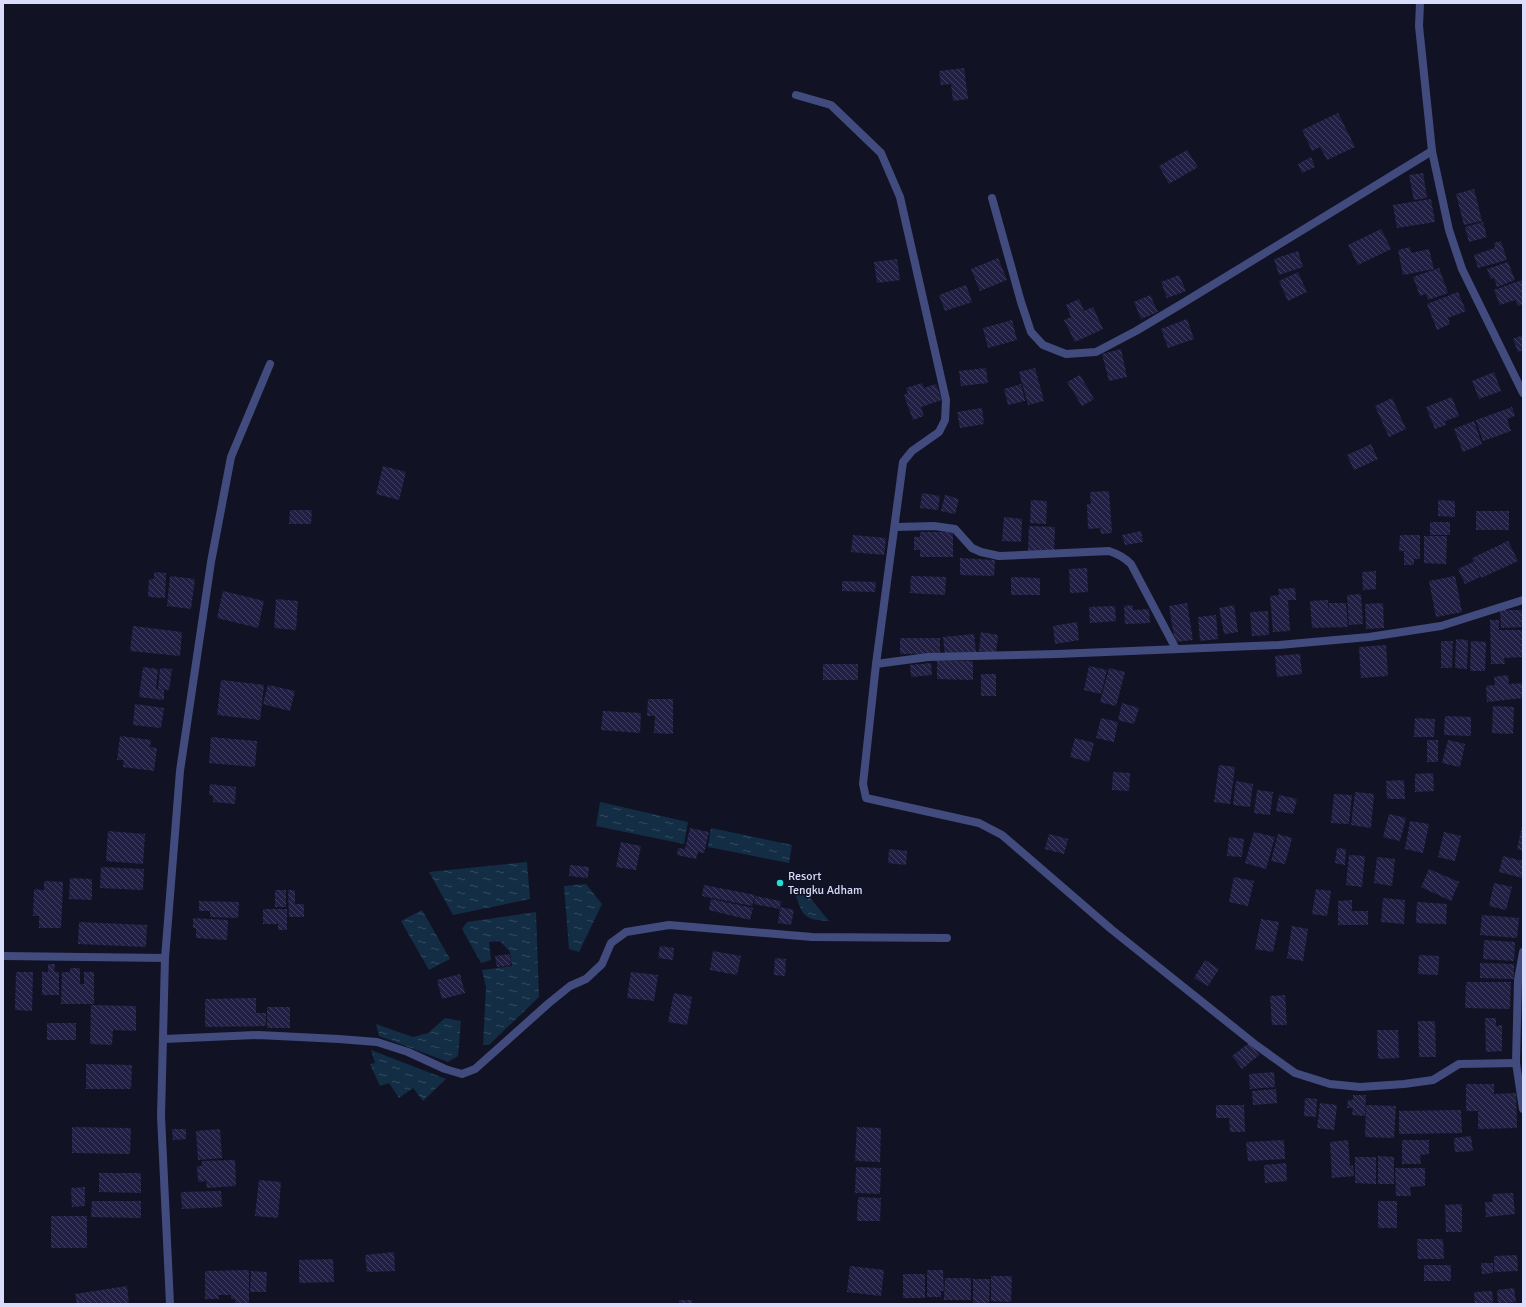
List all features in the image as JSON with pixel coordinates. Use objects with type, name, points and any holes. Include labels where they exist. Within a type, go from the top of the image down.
[{"type":"street","points":[[1420,3],[1419,26],[1432,151],[1449,230],[1462,269],[1523,393]]},
{"type":"street","points":[[796,95],[831,106],[881,153],[900,197],[946,400],[945,420],[939,432],[912,451],[903,462],[876,664],[863,784],[866,798],[979,823],[1002,834],[1111,929],[1256,1045],[1295,1073],[1330,1084],[1360,1087],[1404,1084],[1433,1080],[1459,1064],[1516,1063]]},
{"type":"street","points":[[992,198],[1021,302],[1031,332],[1043,345],[1066,354],[1096,352],[1183,304],[1432,151]]},
{"type":"street","points":[[170,1304],[161,1116],[165,958],[180,771],[210,562],[231,457],[270,364]]},
{"type":"street","points":[[895,527],[915,525],[955,529],[972,548],[981,552],[999,556],[1108,551],[1117,553],[1125,557],[1131,564],[1176,649]]},
{"type":"street","points":[[876,664],[928,657],[1057,654],[1279,645],[1370,638],[1441,626],[1523,600]]},
{"type":"street","points":[[164,1039],[258,1035],[377,1042],[408,1052],[445,1069],[462,1074],[475,1069],[548,1003],[570,986],[586,979],[602,964],[611,943],[626,932],[669,925],[812,937],[947,938]]},
{"type":"street","points":[[1523,952],[1516,1063],[1523,1109]]},
{"type":"street","points":[[3,956],[165,958]]},
{"type":"water","points":[[600,802],[688,822],[684,844],[596,826]]},
{"type":"water","points":[[711,828],[792,845],[789,863],[708,847]]},
{"type":"water","points":[[527,862],[530,899],[453,915],[429,872]]},
{"type":"water","points":[[586,884],[602,904],[579,952],[569,949],[564,886]]},
{"type":"water","points":[[802,888],[829,921],[813,919],[804,914],[794,891]]},
{"type":"water","points":[[422,910],[450,959],[429,970],[401,921]]},
{"type":"water","points":[[536,912],[539,997],[489,1045],[483,1045],[486,987],[482,970],[512,966],[510,952],[500,941],[489,942],[491,960],[481,963],[462,929],[467,922]]},
{"type":"water","points":[[445,1018],[461,1021],[458,1056],[448,1062],[379,1036],[376,1024],[413,1037],[428,1033]]},
{"type":"water","points":[[371,1050],[446,1079],[423,1101],[413,1088],[399,1098],[389,1083],[380,1086],[370,1064],[375,1063]]},
{"type":"building","points":[[964,68],[968,99],[953,101],[951,84],[941,85],[939,71]]},
{"type":"building","points":[[1338,113],[1355,147],[1327,160],[1320,147],[1312,151],[1302,130]]},
{"type":"building","points":[[1187,150],[1198,167],[1169,184],[1159,166]]},
{"type":"building","points":[[1311,157],[1315,167],[1302,173],[1298,164]]},
{"type":"building","points":[[1423,173],[1427,198],[1414,200],[1409,175]]},
{"type":"building","points":[[1474,189],[1482,221],[1464,225],[1456,194]]},
{"type":"building","points":[[1431,199],[1435,222],[1397,228],[1393,205]]},
{"type":"building","points":[[1483,222],[1487,237],[1469,242],[1465,227]]},
{"type":"building","points":[[1381,229],[1391,249],[1358,265],[1348,245]]},
{"type":"building","points":[[1501,241],[1507,260],[1478,268],[1474,255],[1495,248],[1494,243]]},
{"type":"building","points":[[1410,247],[1411,253],[1429,249],[1434,269],[1403,275],[1398,250]]},
{"type":"building","points":[[1298,251],[1303,267],[1279,275],[1274,259]]},
{"type":"building","points":[[998,258],[1007,280],[980,291],[971,269]]},
{"type":"building","points":[[897,259],[900,280],[877,283],[874,262]]},
{"type":"building","points":[[1508,262],[1515,280],[1497,287],[1494,278],[1491,279],[1487,269]]},
{"type":"building","points":[[1439,268],[1448,293],[1428,300],[1426,294],[1420,296],[1413,277]]},
{"type":"building","points":[[1298,272],[1307,292],[1288,301],[1279,281]]},
{"type":"building","points":[[1179,275],[1186,291],[1167,298],[1161,282]]},
{"type":"building","points":[[1522,280],[1523,304],[1518,306],[1515,300],[1500,305],[1494,290]]},
{"type":"building","points":[[966,285],[972,302],[945,311],[939,295]]},
{"type":"building","points":[[1458,292],[1466,311],[1448,318],[1450,324],[1437,330],[1427,304]]},
{"type":"building","points":[[1150,295],[1158,312],[1141,319],[1134,302]]},
{"type":"building","points":[[1079,299],[1084,311],[1093,307],[1103,329],[1075,342],[1064,320],[1071,317],[1066,305]]},
{"type":"building","points":[[1187,319],[1194,339],[1168,348],[1161,329]]},
{"type":"building","points":[[1012,320],[1017,340],[988,348],[983,328]]},
{"type":"building","points":[[1523,335],[1523,350],[1518,352],[1513,339]]},
{"type":"building","points":[[1121,349],[1127,377],[1109,381],[1102,354]]},
{"type":"building","points":[[986,368],[988,383],[961,386],[959,371]]},
{"type":"building","points":[[1035,368],[1044,401],[1028,405],[1019,372]]},
{"type":"building","points":[[1494,372],[1501,391],[1479,399],[1472,381]]},
{"type":"building","points":[[1080,375],[1094,399],[1082,406],[1067,382]]},
{"type":"building","points":[[922,383],[924,388],[936,384],[942,400],[921,407],[924,416],[913,420],[904,395],[908,393],[906,388]]},
{"type":"building","points":[[1021,384],[1025,401],[1008,405],[1004,389]]},
{"type":"building","points":[[1452,397],[1459,416],[1445,421],[1446,425],[1435,429],[1426,407]]},
{"type":"building","points":[[1392,398],[1406,429],[1389,437],[1375,406]]},
{"type":"building","points":[[1512,407],[1515,416],[1507,419],[1511,431],[1483,441],[1476,420]]},
{"type":"building","points":[[982,408],[984,424],[960,428],[957,412]]},
{"type":"building","points":[[1474,421],[1482,444],[1463,452],[1454,429]]},
{"type":"building","points":[[1371,444],[1378,459],[1354,470],[1347,455]]},
{"type":"building","points":[[383,466],[406,472],[399,500],[376,494]]},
{"type":"building","points":[[1109,491],[1112,533],[1101,534],[1100,528],[1088,529],[1087,504],[1091,504],[1090,492]]},
{"type":"building","points":[[922,493],[940,496],[938,510],[920,508]]},
{"type":"building","points":[[945,495],[959,499],[955,514],[941,511]]},
{"type":"building","points":[[1031,500],[1047,501],[1046,524],[1030,523]]},
{"type":"building","points":[[1438,500],[1455,501],[1455,517],[1438,516]]},
{"type":"building","points":[[290,510],[312,510],[311,524],[289,524]]},
{"type":"building","points":[[1476,511],[1509,511],[1509,530],[1476,530]]},
{"type":"building","points":[[1004,517],[1022,519],[1021,542],[1002,541]]},
{"type":"building","points":[[1430,522],[1450,522],[1450,535],[1430,535]]},
{"type":"building","points":[[1029,526],[1055,527],[1054,553],[1028,552]]},
{"type":"building","points":[[1141,531],[1143,542],[1125,545],[1122,535]]},
{"type":"building","points":[[920,532],[953,532],[953,557],[920,557],[920,550],[914,550],[914,537],[920,537]]},
{"type":"building","points":[[853,535],[886,538],[884,555],[851,552]]},
{"type":"building","points":[[1400,535],[1420,535],[1420,559],[1414,559],[1414,565],[1404,565],[1404,551],[1399,551]]},
{"type":"building","points":[[1424,536],[1447,536],[1446,564],[1424,563]]},
{"type":"building","points":[[1508,541],[1518,561],[1481,578],[1472,558]]},
{"type":"building","points":[[960,558],[995,560],[994,576],[960,575]]},
{"type":"building","points":[[1473,562],[1480,577],[1465,584],[1458,569]]},
{"type":"building","points":[[1087,568],[1088,592],[1070,593],[1069,569]]},
{"type":"building","points":[[1376,571],[1376,589],[1363,590],[1362,572]]},
{"type":"building","points":[[154,572],[166,573],[165,598],[148,597],[149,579],[154,579]]},
{"type":"building","points":[[170,576],[195,579],[191,609],[167,606]]},
{"type":"building","points":[[911,576],[946,577],[945,595],[910,593]]},
{"type":"building","points":[[1455,576],[1462,612],[1436,617],[1429,581]]},
{"type":"building","points":[[1011,577],[1040,578],[1040,595],[1011,595]]},
{"type":"building","points":[[842,581],[876,582],[875,592],[842,591]]},
{"type":"building","points":[[1295,588],[1296,600],[1288,600],[1290,631],[1273,632],[1270,596],[1279,595],[1278,589]]},
{"type":"building","points":[[223,591],[264,601],[258,628],[217,618]]},
{"type":"building","points":[[1361,594],[1363,624],[1349,625],[1347,595]]},
{"type":"building","points":[[276,599],[298,601],[296,630],[274,628]]},
{"type":"building","points":[[1328,600],[1329,616],[1329,603],[1346,603],[1348,627],[1312,628],[1310,601]]},
{"type":"building","points":[[1187,603],[1193,640],[1175,642],[1169,606]]},
{"type":"building","points":[[1383,603],[1384,628],[1366,629],[1365,604]]},
{"type":"building","points":[[1133,605],[1133,610],[1149,609],[1150,623],[1125,624],[1124,606]]},
{"type":"building","points":[[1234,605],[1238,632],[1224,634],[1219,608]]},
{"type":"building","points":[[1115,606],[1116,621],[1090,623],[1089,607]]},
{"type":"building","points":[[1500,610],[1523,610],[1523,627],[1501,628]]},
{"type":"building","points":[[1268,611],[1269,635],[1252,636],[1250,612]]},
{"type":"building","points":[[1216,615],[1218,639],[1200,641],[1198,617]]},
{"type":"building","points":[[1490,620],[1499,620],[1499,630],[1523,630],[1523,657],[1504,658],[1505,664],[1491,664]]},
{"type":"building","points":[[1077,622],[1079,640],[1055,644],[1053,626]]},
{"type":"building","points":[[133,626],[182,632],[180,656],[130,651]]},
{"type":"building","points":[[981,632],[998,635],[996,653],[979,651]]},
{"type":"building","points":[[974,634],[976,652],[945,655],[943,637]]},
{"type":"building","points":[[900,638],[940,638],[940,654],[900,654]]},
{"type":"building","points":[[1456,639],[1468,640],[1467,669],[1455,668]]},
{"type":"building","points":[[1441,641],[1453,641],[1452,668],[1441,668]]},
{"type":"building","points":[[1471,641],[1486,642],[1485,671],[1470,671]]},
{"type":"building","points":[[1386,645],[1388,676],[1361,678],[1359,647]]},
{"type":"building","points":[[1300,654],[1302,674],[1277,677],[1275,656]]},
{"type":"building","points":[[937,661],[973,661],[973,680],[937,679]]},
{"type":"building","points":[[931,663],[932,675],[911,677],[910,665]]},
{"type":"building","points":[[823,664],[858,664],[858,680],[823,680]]},
{"type":"building","points":[[1089,666],[1107,670],[1101,694],[1084,690]]},
{"type":"building","points":[[143,667],[158,669],[156,689],[164,690],[164,700],[139,697]]},
{"type":"building","points":[[160,668],[172,669],[169,690],[158,689]]},
{"type":"building","points":[[1109,668],[1125,672],[1116,706],[1100,702]]},
{"type":"building","points":[[981,674],[996,674],[996,696],[981,696]]},
{"type":"building","points":[[1508,675],[1509,684],[1523,683],[1523,698],[1487,702],[1486,686],[1495,685],[1494,677]]},
{"type":"building","points":[[221,680],[264,685],[260,720],[217,715]]},
{"type":"building","points":[[268,685],[295,691],[290,711],[263,704]]},
{"type":"building","points":[[648,699],[673,699],[673,734],[654,733],[655,716],[647,716]]},
{"type":"building","points":[[1122,703],[1139,708],[1134,724],[1118,720]]},
{"type":"building","points":[[135,704],[164,708],[161,728],[133,725]]},
{"type":"building","points":[[1493,706],[1514,707],[1513,734],[1492,733]]},
{"type":"building","points":[[603,711],[641,713],[640,733],[601,730]]},
{"type":"building","points":[[1445,716],[1471,717],[1471,736],[1444,735]]},
{"type":"building","points":[[1101,718],[1118,722],[1114,742],[1096,738]]},
{"type":"building","points":[[1415,718],[1435,719],[1434,737],[1414,737]]},
{"type":"building","points":[[120,736],[151,740],[150,747],[157,748],[154,771],[123,767],[124,760],[117,760]]},
{"type":"building","points":[[211,737],[257,741],[255,767],[209,763]]},
{"type":"building","points":[[1075,738],[1094,743],[1089,762],[1070,757]]},
{"type":"building","points":[[1427,740],[1438,740],[1438,762],[1427,762]]},
{"type":"building","points":[[1448,740],[1465,744],[1460,767],[1442,763]]},
{"type":"building","points":[[1219,765],[1235,767],[1230,804],[1214,802]]},
{"type":"building","points":[[1113,772],[1130,773],[1129,791],[1112,790]]},
{"type":"building","points":[[1433,773],[1434,791],[1415,792],[1415,774]]},
{"type":"building","points":[[1404,780],[1405,799],[1387,799],[1386,781]]},
{"type":"building","points":[[1236,781],[1253,784],[1250,807],[1233,805]]},
{"type":"building","points":[[210,784],[236,787],[235,804],[213,802],[213,796],[209,795]]},
{"type":"building","points":[[1257,790],[1273,792],[1270,815],[1254,813]]},
{"type":"building","points":[[1355,792],[1374,794],[1371,828],[1351,825]]},
{"type":"building","points":[[1334,794],[1352,795],[1349,824],[1331,823]]},
{"type":"building","points":[[1279,795],[1297,799],[1293,814],[1276,811]]},
{"type":"building","points":[[1389,814],[1406,818],[1400,841],[1383,837]]},
{"type":"building","points":[[1410,821],[1429,824],[1423,853],[1405,849]]},
{"type":"building","points":[[1523,826],[1523,851],[1517,849]]},
{"type":"building","points":[[690,828],[709,832],[704,853],[698,852],[696,859],[677,855],[678,848],[685,849]]},
{"type":"building","points":[[108,831],[145,834],[143,864],[106,861]]},
{"type":"building","points":[[1254,832],[1275,837],[1266,869],[1245,863]]},
{"type":"building","points":[[1444,832],[1461,836],[1455,861],[1438,857]]},
{"type":"building","points":[[1049,834],[1068,839],[1064,854],[1045,849]]},
{"type":"building","points":[[1278,834],[1292,838],[1285,864],[1271,861]]},
{"type":"building","points":[[1229,837],[1244,839],[1242,857],[1227,856]]},
{"type":"building","points":[[621,842],[641,846],[636,870],[616,867]]},
{"type":"building","points":[[1337,848],[1346,849],[1345,865],[1335,863]]},
{"type":"building","points":[[889,849],[907,851],[906,865],[888,863]]},
{"type":"building","points":[[1349,855],[1365,856],[1362,887],[1346,885]]},
{"type":"building","points":[[1503,856],[1523,861],[1523,878],[1499,872]]},
{"type":"building","points":[[1377,857],[1395,859],[1392,886],[1374,883]]},
{"type":"building","points":[[570,865],[589,867],[588,878],[569,876]]},
{"type":"building","points":[[101,867],[144,869],[143,890],[100,888]]},
{"type":"building","points":[[1429,869],[1459,882],[1451,901],[1421,887]]},
{"type":"building","points":[[1234,877],[1254,881],[1248,906],[1229,902]]},
{"type":"building","points":[[70,878],[92,879],[92,900],[69,899]]},
{"type":"building","points":[[44,881],[63,882],[61,928],[39,928],[39,916],[33,916],[34,889],[44,890]]},
{"type":"building","points":[[1494,883],[1512,887],[1506,910],[1489,906]]},
{"type":"building","points":[[704,885],[755,895],[752,906],[702,896]]},
{"type":"building","points":[[1316,889],[1331,891],[1327,916],[1312,914]]},
{"type":"building","points":[[275,890],[286,890],[286,907],[275,907]]},
{"type":"building","points":[[288,890],[295,890],[295,904],[304,904],[304,917],[289,917]]},
{"type":"building","points":[[755,896],[781,901],[780,907],[794,910],[791,925],[778,923],[780,909],[754,904]]},
{"type":"building","points":[[1383,898],[1405,900],[1404,924],[1381,922]]},
{"type":"building","points":[[711,899],[753,908],[750,920],[709,910]]},
{"type":"building","points":[[1352,900],[1352,911],[1368,911],[1368,925],[1338,925],[1338,901]]},
{"type":"building","points":[[199,901],[239,902],[238,918],[210,917],[210,911],[199,911]]},
{"type":"building","points":[[1417,902],[1447,904],[1446,924],[1416,923]]},
{"type":"building","points":[[263,909],[287,909],[287,930],[278,930],[278,924],[263,924]]},
{"type":"building","points":[[1482,915],[1519,918],[1517,938],[1480,935]]},
{"type":"building","points":[[193,918],[228,920],[227,940],[196,938],[196,928],[193,928]]},
{"type":"building","points":[[1261,919],[1279,922],[1273,952],[1255,949]]},
{"type":"building","points":[[79,922],[147,925],[146,947],[78,944]]},
{"type":"building","points":[[1292,926],[1308,929],[1303,961],[1287,958]]},
{"type":"building","points":[[1484,940],[1515,942],[1514,961],[1483,959]]},
{"type":"building","points":[[660,946],[674,948],[673,960],[658,958]]},
{"type":"building","points":[[713,951],[741,956],[737,975],[710,970]]},
{"type":"building","points":[[510,954],[511,965],[497,967],[495,956]]},
{"type":"building","points":[[1419,955],[1439,956],[1438,975],[1418,974]]},
{"type":"building","points":[[775,958],[786,959],[785,976],[774,975]]},
{"type":"building","points":[[1205,960],[1219,969],[1208,986],[1194,978]]},
{"type":"building","points":[[1480,963],[1514,964],[1514,979],[1480,978]]},
{"type":"building","points":[[48,964],[55,964],[54,972],[59,972],[59,995],[42,995],[42,972],[48,972]]},
{"type":"building","points":[[70,968],[80,968],[80,984],[84,984],[84,972],[94,972],[94,1004],[61,1004],[62,972],[70,972]]},
{"type":"building","points":[[16,972],[33,972],[32,1011],[15,1010]]},
{"type":"building","points":[[631,972],[658,975],[654,1001],[627,998]]},
{"type":"building","points":[[460,974],[465,993],[442,999],[437,980]]},
{"type":"building","points":[[1466,982],[1511,982],[1510,1009],[1465,1008]]},
{"type":"building","points":[[674,993],[692,997],[687,1025],[668,1022]]},
{"type":"building","points":[[1285,995],[1287,1025],[1272,1025],[1270,996]]},
{"type":"building","points":[[256,998],[256,1013],[266,1013],[266,1026],[205,1027],[205,999]]},
{"type":"building","points":[[91,1005],[136,1006],[136,1031],[113,1030],[112,1045],[90,1044]]},
{"type":"building","points":[[267,1007],[290,1007],[290,1028],[267,1028]]},
{"type":"building","points":[[1485,1018],[1496,1018],[1496,1026],[1502,1025],[1502,1051],[1486,1052]]},
{"type":"building","points":[[1418,1021],[1435,1021],[1436,1057],[1419,1057]]},
{"type":"building","points":[[47,1023],[76,1023],[76,1040],[47,1040]]},
{"type":"building","points":[[1377,1030],[1398,1030],[1399,1058],[1378,1059]]},
{"type":"building","points":[[1249,1043],[1259,1055],[1242,1069],[1232,1056]]},
{"type":"building","points":[[86,1064],[132,1065],[131,1089],[86,1089]]},
{"type":"building","points":[[1274,1072],[1275,1087],[1250,1089],[1249,1074]]},
{"type":"building","points":[[1466,1084],[1494,1084],[1494,1094],[1516,1093],[1517,1128],[1478,1129],[1478,1111],[1466,1111]]},
{"type":"building","points":[[1276,1089],[1277,1103],[1253,1105],[1252,1091]]},
{"type":"building","points":[[1353,1095],[1366,1095],[1365,1116],[1352,1115],[1353,1108],[1347,1108],[1348,1100],[1353,1100]]},
{"type":"building","points":[[1305,1098],[1317,1099],[1316,1117],[1304,1116]]},
{"type":"building","points":[[1320,1103],[1337,1105],[1334,1130],[1317,1128]]},
{"type":"building","points":[[1216,1105],[1244,1105],[1245,1132],[1230,1132],[1229,1118],[1216,1118]]},
{"type":"building","points":[[1366,1105],[1396,1106],[1394,1138],[1365,1137]]},
{"type":"building","points":[[1461,1110],[1462,1133],[1399,1134],[1399,1111]]},
{"type":"building","points":[[72,1127],[131,1128],[130,1154],[72,1153]]},
{"type":"building","points":[[857,1127],[881,1128],[880,1162],[855,1161]]},
{"type":"building","points":[[172,1129],[186,1129],[186,1139],[173,1140]]},
{"type":"building","points":[[220,1129],[222,1158],[198,1160],[196,1131]]},
{"type":"building","points":[[1471,1136],[1473,1151],[1455,1152],[1454,1138]]},
{"type":"building","points":[[1284,1140],[1285,1159],[1248,1161],[1246,1142]]},
{"type":"building","points":[[1348,1140],[1350,1166],[1353,1165],[1354,1176],[1332,1178],[1330,1142]]},
{"type":"building","points":[[1402,1140],[1429,1140],[1429,1154],[1420,1155],[1421,1164],[1402,1164]]},
{"type":"building","points":[[1378,1156],[1394,1157],[1394,1184],[1378,1184]]},
{"type":"building","points":[[1355,1157],[1376,1157],[1376,1184],[1355,1183]]},
{"type":"building","points":[[235,1160],[236,1186],[207,1188],[206,1181],[198,1182],[197,1166],[202,1166],[202,1161]]},
{"type":"building","points":[[1286,1163],[1287,1181],[1265,1183],[1264,1165]]},
{"type":"building","points":[[856,1167],[881,1168],[880,1194],[855,1193]]},
{"type":"building","points":[[1395,1168],[1425,1168],[1425,1186],[1410,1187],[1411,1196],[1396,1196]]},
{"type":"building","points":[[99,1173],[141,1173],[141,1193],[99,1192]]},
{"type":"building","points":[[259,1180],[281,1182],[278,1218],[255,1216]]},
{"type":"building","points":[[85,1187],[85,1206],[72,1207],[71,1188]]},
{"type":"building","points":[[221,1191],[222,1207],[182,1209],[181,1192]]},
{"type":"building","points":[[1513,1193],[1515,1214],[1486,1217],[1485,1202],[1493,1202],[1492,1194]]},
{"type":"building","points":[[858,1197],[881,1198],[880,1221],[857,1221]]},
{"type":"building","points":[[92,1201],[141,1201],[141,1218],[91,1217]]},
{"type":"building","points":[[1378,1201],[1397,1201],[1397,1228],[1378,1228]]},
{"type":"building","points":[[1462,1204],[1462,1232],[1446,1232],[1445,1205]]},
{"type":"building","points":[[51,1216],[87,1216],[87,1248],[51,1248]]},
{"type":"building","points":[[1417,1239],[1443,1239],[1444,1259],[1418,1259]]},
{"type":"building","points":[[394,1252],[395,1271],[367,1272],[365,1255]]},
{"type":"building","points":[[1517,1255],[1518,1271],[1494,1272],[1494,1256]]},
{"type":"building","points":[[333,1259],[334,1282],[299,1283],[299,1260]]},
{"type":"building","points":[[1481,1263],[1493,1263],[1493,1273],[1482,1274]]},
{"type":"building","points":[[1424,1265],[1451,1265],[1451,1281],[1424,1281]]},
{"type":"building","points":[[850,1266],[884,1270],[881,1296],[847,1292]]},
{"type":"building","points":[[249,1270],[249,1304],[235,1304],[235,1299],[231,1299],[231,1295],[218,1295],[219,1299],[205,1299],[205,1271]]},
{"type":"building","points":[[927,1270],[943,1270],[944,1291],[941,1291],[941,1297],[927,1297]]},
{"type":"building","points":[[251,1271],[267,1272],[266,1292],[250,1292]]},
{"type":"building","points":[[903,1274],[925,1274],[925,1298],[903,1298]]},
{"type":"building","points":[[991,1276],[1012,1276],[1011,1302],[991,1301]]},
{"type":"building","points":[[945,1278],[971,1278],[971,1300],[944,1300]]},
{"type":"building","points":[[973,1279],[990,1279],[989,1304],[973,1304]]},
{"type":"building","points":[[127,1286],[129,1304],[77,1304],[75,1294]]},
{"type":"building","points":[[1514,1288],[1516,1302],[1498,1304],[1497,1290]]},
{"type":"building","points":[[1492,1291],[1493,1304],[1475,1304],[1474,1292]]},
{"type":"building","points":[[679,1300],[692,1300],[692,1304],[679,1304]]},
{"type":"place","name":"Resort Tengku Adham","points":[[780,883]]}]
